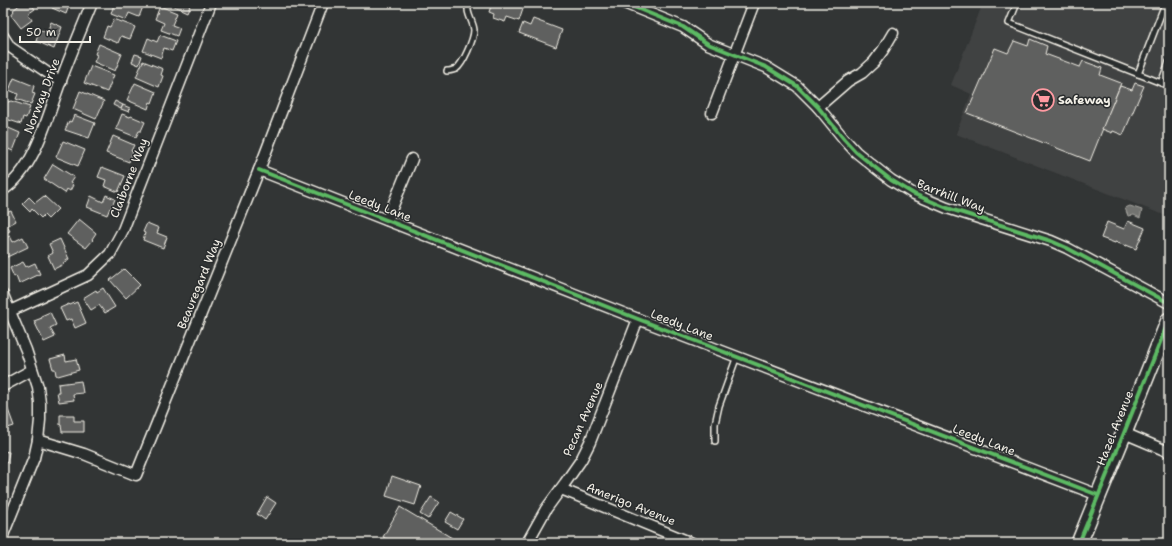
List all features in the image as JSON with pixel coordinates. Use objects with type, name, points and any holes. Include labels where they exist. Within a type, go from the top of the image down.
[{"type":"main road","name":"Hazel Avenue","points":[[1079,543],[1168,324]]},
{"type":"street","name":"Norway Drive","points":[[3,190],[11,185],[25,168],[36,150],[92,3]]},
{"type":"street","name":"Claiborne Way","points":[[10,311],[88,275],[110,254],[122,230],[211,3]]},
{"type":"street","name":"Beauregard Way","points":[[38,440],[84,454],[136,475],[259,170],[323,3]]},
{"type":"street","name":"Barrhill Way","points":[[624,3],[683,27],[708,44],[766,67],[797,86],[818,107],[856,152],[891,180],[914,194],[948,208],[1052,241],[1169,303]]},
{"type":"street","points":[[712,113],[754,3]]},
{"type":"street","points":[[818,107],[848,81],[862,73],[874,62],[884,50],[893,33]]},
{"type":"street","points":[[3,36],[10,47],[61,82]]},
{"type":"street","points":[[386,220],[412,158]]},
{"type":"street","name":"Leedy Lane","points":[[259,170],[638,319],[1098,495]]},
{"type":"street","points":[[3,295],[26,350],[38,387],[40,403],[38,440],[34,458],[3,535]]},
{"type":"street","name":"Pecan Avenue","points":[[527,543],[546,509],[581,460],[590,442],[638,319]]},
{"type":"street","points":[[3,386],[32,370]]},
{"type":"street","points":[[1124,433],[1169,452]]},
{"type":"street","name":"Amerigo Avenue","points":[[561,489],[692,543]]},
{"type":"lane","points":[[447,71],[455,69],[461,64],[471,40],[474,30],[468,12],[469,3]]},
{"type":"lane","points":[[1016,3],[1009,23],[1169,86]]},
{"type":"lane","points":[[1138,74],[1163,9],[1167,3]]},
{"type":"lane","points":[[1161,83],[1169,62]]},
{"type":"lane","points":[[715,441],[715,424],[719,406],[737,356]]},
{"type":"shaded area","points":[[983,3],[1169,3],[1169,217],[956,134],[971,94],[951,85]]},
{"type":"shaded area","points":[[1130,206],[1142,210],[1140,218],[1134,215],[1128,216],[1125,208]]},
{"type":"building","points":[[22,3],[30,3],[35,9],[28,14],[32,20],[21,28],[11,15],[14,11],[13,10]]},
{"type":"building","points":[[54,3],[70,3],[66,14],[52,8]]},
{"type":"building","points":[[120,3],[144,4],[139,17],[129,13],[126,20],[111,14],[114,4],[118,6]]},
{"type":"building","points":[[167,3],[191,3],[187,12]]},
{"type":"building","points":[[492,3],[525,3],[519,21],[507,17],[505,22],[493,18],[494,14],[489,12]]},
{"type":"building","points":[[160,6],[177,13],[172,25],[180,28],[177,36],[161,30],[164,23],[155,19]]},
{"type":"building","points":[[114,19],[135,27],[130,39],[121,36],[118,43],[103,37],[107,26],[110,27]]},
{"type":"building","points":[[533,19],[562,30],[556,47],[519,33],[523,23],[530,26]]},
{"type":"building","points":[[51,22],[62,27],[54,49],[36,41],[40,30],[47,32]]},
{"type":"building","points":[[160,35],[176,41],[172,51],[164,48],[161,58],[143,51],[148,38],[157,42]]},
{"type":"building","name":"Safeway","points":[[1030,39],[1047,46],[1045,54],[1080,67],[1083,61],[1102,68],[1100,75],[1121,83],[1090,161],[967,113],[995,48],[1008,53],[1014,41],[1028,46]]},
{"type":"building","points":[[99,44],[122,54],[115,71],[94,62]]},
{"type":"building","points":[[135,54],[142,56],[139,65],[132,62]]},
{"type":"building","points":[[143,61],[163,69],[161,75],[163,76],[159,87],[136,77]]},
{"type":"building","points":[[91,66],[114,75],[107,92],[84,83]]},
{"type":"building","points":[[14,78],[34,86],[32,93],[35,94],[31,104],[16,99],[18,94],[9,90]]},
{"type":"building","points":[[135,83],[156,92],[148,109],[127,100]]},
{"type":"building","points":[[1135,83],[1144,86],[1123,135],[1102,129],[1120,86],[1132,90]]},
{"type":"building","points":[[80,91],[104,101],[96,119],[73,109]]},
{"type":"building","points":[[11,101],[30,107],[26,118],[23,117],[21,124],[3,118],[3,105]]},
{"type":"building","points":[[115,101],[123,105],[121,109],[113,105]]},
{"type":"building","points":[[123,105],[130,108],[129,112],[121,109]]},
{"type":"building","points":[[122,114],[145,122],[141,131],[139,131],[136,137],[116,129]]},
{"type":"building","points":[[74,115],[95,123],[89,138],[65,130],[69,121],[71,122]]},
{"type":"building","points":[[4,126],[20,133],[13,151],[3,147]]},
{"type":"building","points":[[113,136],[134,145],[129,162],[106,153]]},
{"type":"building","points":[[63,141],[85,150],[78,166],[56,157]]},
{"type":"building","points":[[53,164],[74,177],[70,183],[73,185],[70,191],[67,189],[65,193],[44,179]]},
{"type":"building","points":[[102,167],[125,176],[118,192],[104,186],[106,180],[98,177]]},
{"type":"building","points":[[106,195],[115,199],[107,215],[87,207],[91,196],[103,202]]},
{"type":"building","points":[[44,196],[58,209],[48,219],[44,215],[41,218],[32,209],[30,212],[22,204],[29,197],[35,203]]},
{"type":"building","points":[[11,211],[16,221],[7,226],[10,231],[3,234],[3,214]]},
{"type":"building","points":[[79,219],[96,233],[92,239],[93,240],[86,248],[67,234]]},
{"type":"building","points":[[1128,221],[1145,228],[1136,249],[1101,238],[1107,222],[1124,229]]},
{"type":"building","points":[[147,223],[159,228],[157,233],[167,237],[163,248],[143,240],[145,233],[143,232]]},
{"type":"building","points":[[10,236],[13,242],[23,237],[28,247],[5,258],[3,253],[3,239]]},
{"type":"building","points":[[60,239],[69,259],[63,263],[64,264],[54,269],[48,256],[53,253],[49,244]]},
{"type":"building","points":[[23,262],[26,267],[35,263],[40,274],[19,284],[16,276],[14,277],[10,268]]},
{"type":"building","points":[[124,269],[140,285],[126,298],[110,280]]},
{"type":"building","points":[[103,288],[115,307],[105,313],[99,305],[91,310],[83,298],[96,290],[97,292]]},
{"type":"building","points":[[77,302],[86,323],[75,328],[71,319],[66,321],[60,308]]},
{"type":"building","points":[[50,312],[56,325],[50,328],[55,337],[44,342],[34,321],[42,318],[41,316]]},
{"type":"building","points":[[65,355],[66,361],[76,359],[79,370],[58,376],[56,375],[55,369],[53,369],[50,359]]},
{"type":"building","points":[[81,381],[83,393],[73,394],[74,400],[59,402],[57,392],[59,392],[58,384]]},
{"type":"building","points":[[6,404],[14,426],[3,429],[3,406]]},
{"type":"building","points":[[60,415],[74,415],[74,421],[84,421],[84,432],[62,432]]},
{"type":"building","points":[[3,451],[9,452],[7,463],[3,462]]},
{"type":"building","points":[[392,476],[421,486],[415,505],[386,496]]},
{"type":"building","points":[[267,497],[276,503],[265,520],[257,514]]},
{"type":"building","points":[[431,497],[439,502],[428,519],[420,514]]},
{"type":"building","points":[[400,507],[452,538],[449,543],[393,543],[383,537]]},
{"type":"building","points":[[451,512],[463,519],[457,529],[445,522]]},
{"type":"cycle path","points":[[624,3],[683,27],[708,44],[766,67],[797,86],[818,107],[856,152],[891,180],[914,194],[947,208],[1051,241],[1067,248],[1169,303]]},
{"type":"cycle path","points":[[259,170],[638,319],[1098,495]]},
{"type":"cycle path","points":[[1079,543],[1169,320]]},
{"type":"place","name":"Safeway","points":[[1043,100]]}]
